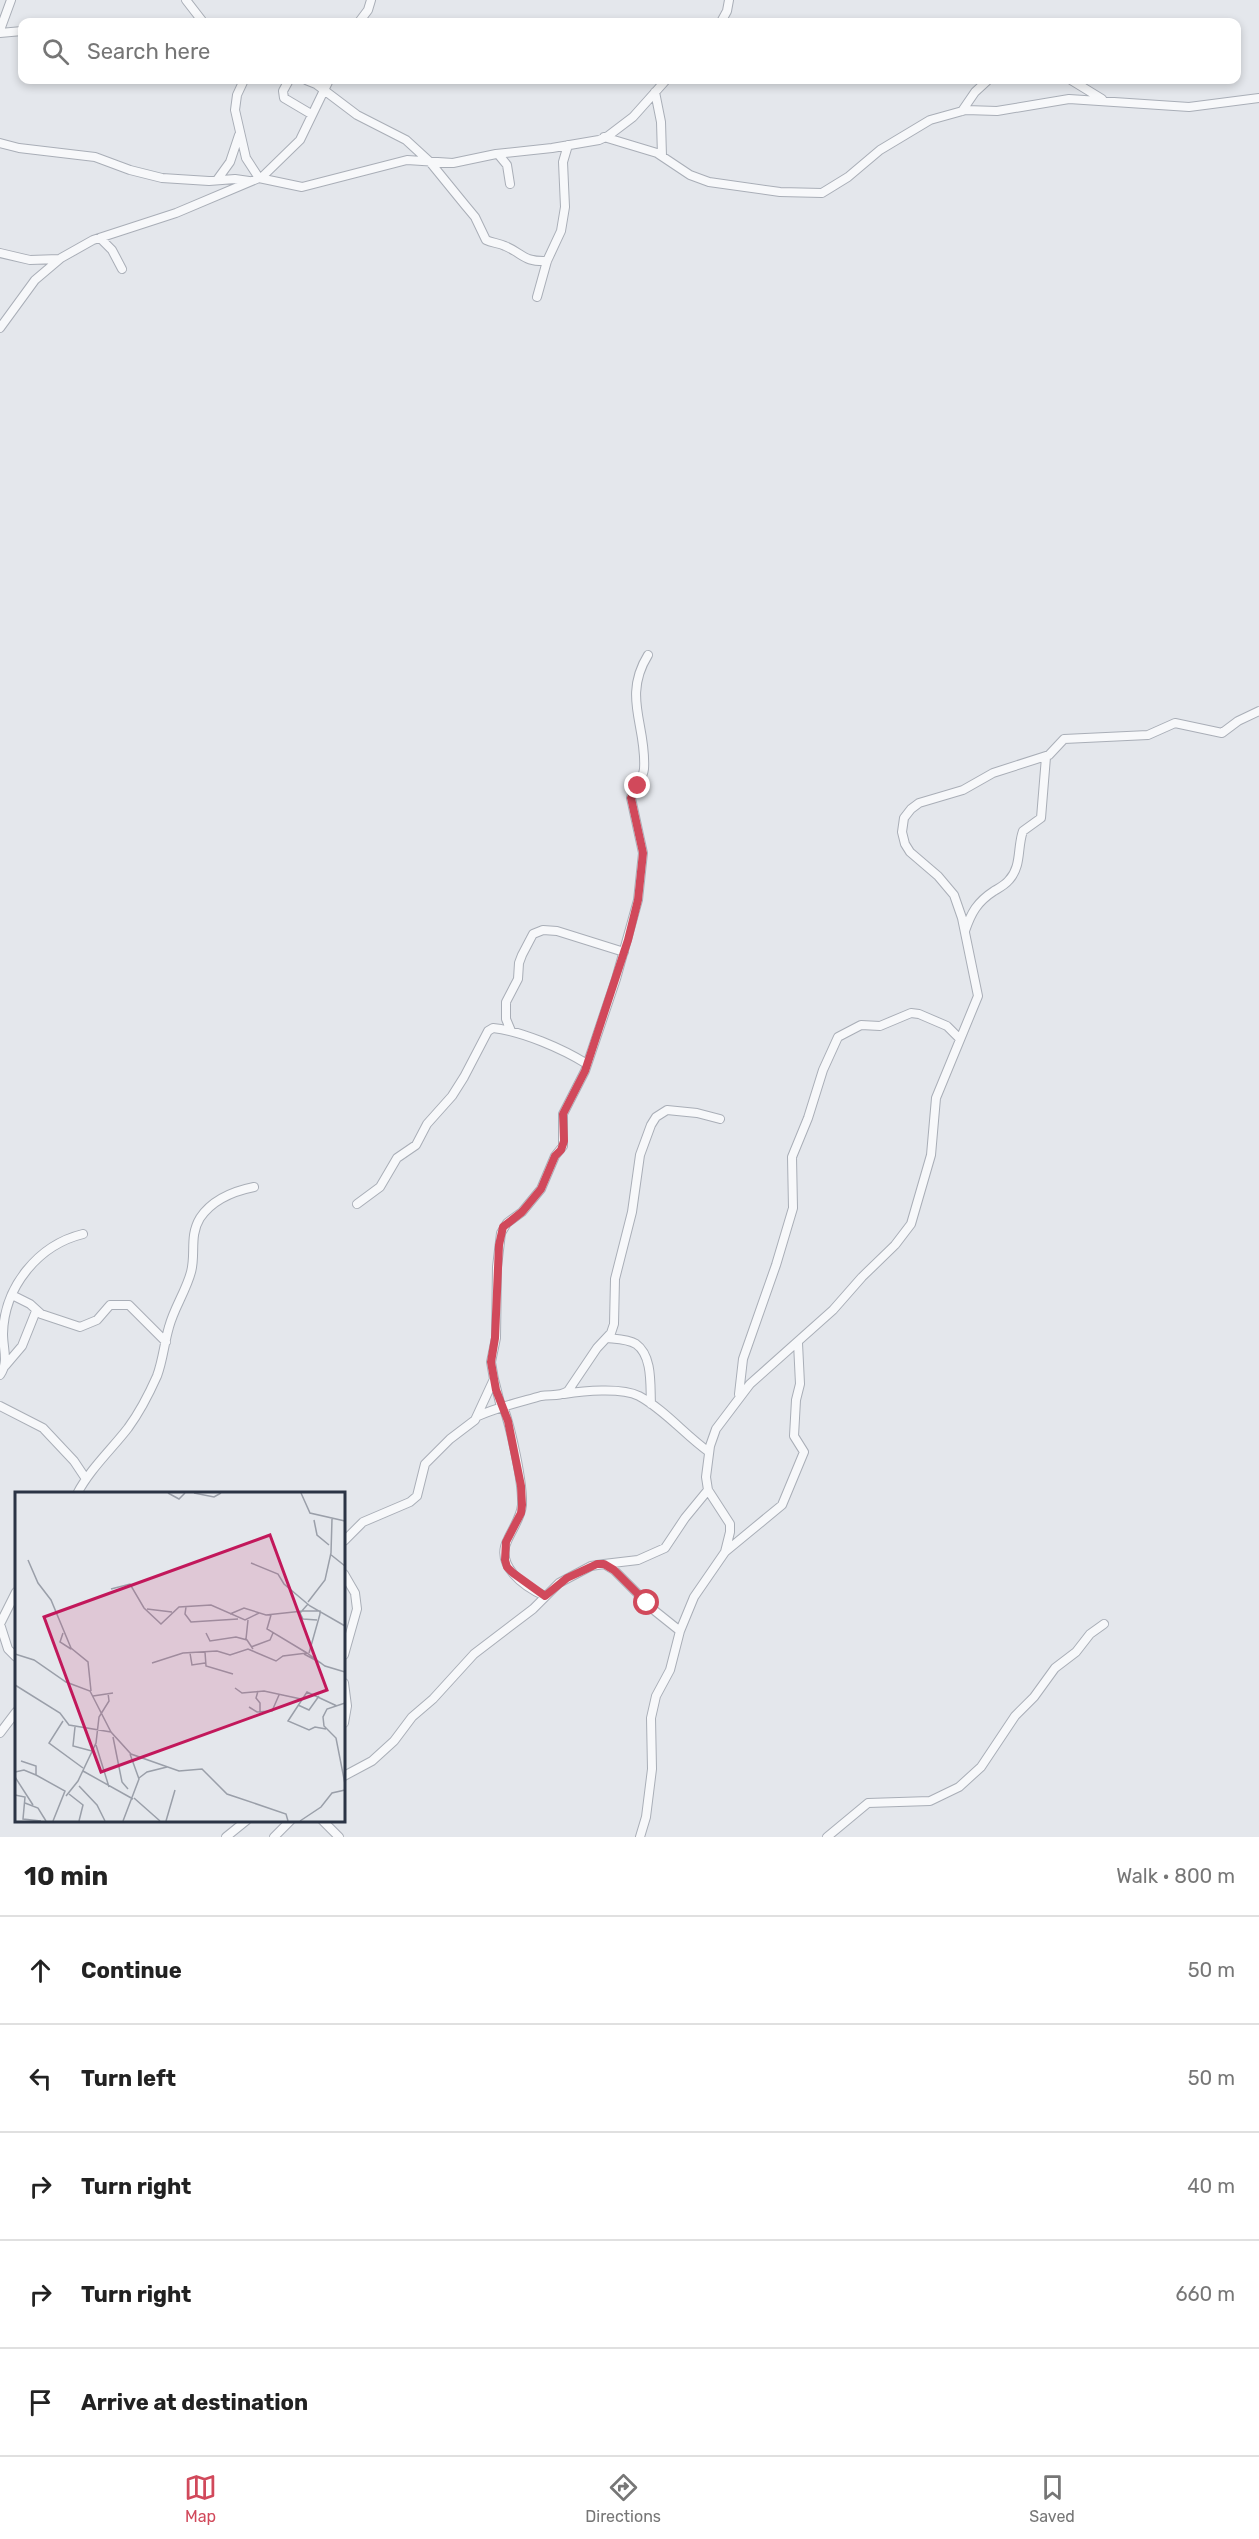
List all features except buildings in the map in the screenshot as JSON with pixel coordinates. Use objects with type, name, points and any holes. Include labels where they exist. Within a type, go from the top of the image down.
[{"type":"street","points":[[11,0],[0,31],[18,32]]},
{"type":"street","points":[[186,0],[200,18]]},
{"type":"street","points":[[362,18],[371,0]]},
{"type":"street","points":[[724,18],[728,11],[729,0]]},
{"type":"street","points":[[242,84],[235,102],[246,158],[260,178],[302,187],[407,160],[453,163],[604,137],[633,117],[662,84]]},
{"type":"street","points":[[287,84],[283,91],[285,98],[311,114]]},
{"type":"street","points":[[313,84],[357,115],[401,136],[430,162],[475,217],[486,240],[505,246],[515,254],[527,259],[547,261]]},
{"type":"street","points":[[0,328],[35,280],[61,258],[100,238],[176,213],[260,178],[300,140],[327,84]]},
{"type":"street","points":[[962,111],[984,84]]},
{"type":"street","points":[[1077,84],[1103,100]]},
{"type":"street","points":[[655,92],[662,122],[662,156]]},
{"type":"street","points":[[604,137],[657,153],[690,175],[709,182],[780,192],[822,193],[848,177],[880,150],[930,120],[962,111],[997,111],[1069,99],[1189,107],[1259,99]]},
{"type":"street","points":[[218,180],[230,162],[241,131]]},
{"type":"street","points":[[0,143],[18,148],[95,158],[162,178],[235,179],[249,182]]},
{"type":"street","points":[[537,297],[547,261],[561,231],[565,207],[563,162],[568,145]]},
{"type":"street","points":[[498,154],[507,165],[510,184]]},
{"type":"street","points":[[100,238],[112,250],[122,269]]},
{"type":"street","points":[[0,254],[30,260],[61,258]]},
{"type":"street","points":[[545,1596],[513,1573],[507,1567],[505,1560],[506,1542],[521,1513],[522,1505],[521,1486],[491,1362],[495,1338],[497,1267],[501,1233],[507,1223],[522,1212],[546,1181],[555,1156],[563,1146],[563,1114],[582,1079],[624,952],[638,900],[643,866],[641,838],[631,798],[643,777],[644,769],[642,734],[635,702],[639,671],[648,655]]},
{"type":"street","points":[[640,1837],[646,1817],[652,1769],[651,1718],[656,1696],[670,1670],[694,1597],[724,1552],[730,1532],[730,1524],[708,1490],[706,1477],[709,1452],[719,1422],[763,1371],[798,1343],[888,1253],[911,1224],[931,1155],[936,1098],[978,991],[954,895],[938,876],[910,852],[902,832],[904,818],[919,803],[963,790],[993,773],[1046,757],[1052,754],[1061,741],[1068,738],[1148,735],[1175,723],[1222,733],[1238,721],[1259,711]]},
{"type":"street","points":[[964,933],[975,906],[1008,881],[1012,875],[1020,856],[1023,831],[1041,818],[1046,757]]},
{"type":"street","points":[[510,1031],[506,1019],[506,1002],[519,979],[519,963],[533,934],[543,930],[557,931],[624,952]]},
{"type":"street","points":[[737,1400],[742,1387],[743,1359],[793,1208],[792,1157],[808,1118],[823,1070],[838,1037],[861,1025],[880,1026],[911,1013],[947,1026],[960,1039]]},
{"type":"street","points":[[357,1204],[380,1187],[397,1158],[416,1145],[427,1124],[452,1096],[464,1077],[483,1036],[493,1028],[510,1031],[569,1054],[587,1064]]},
{"type":"street","points":[[564,1394],[597,1348],[607,1338],[614,1324],[615,1279],[632,1212],[640,1155],[651,1125],[656,1117],[667,1110],[697,1113],[720,1119]]},
{"type":"street","points":[[78,1492],[86,1479],[127,1430],[163,1360],[172,1316],[192,1272],[194,1235],[201,1217],[214,1203],[239,1190],[254,1187]]},
{"type":"street","points":[[5,1366],[3,1332],[12,1295],[27,1271],[42,1254],[58,1242],[83,1234]]},
{"type":"street","points":[[12,1295],[30,1304],[36,1311],[68,1324],[83,1327],[97,1320],[110,1305],[129,1305],[166,1342]]},
{"type":"street","points":[[0,1375],[22,1346],[36,1311]]},
{"type":"street","points":[[607,1338],[632,1342],[640,1348],[649,1370],[651,1404]]},
{"type":"street","points":[[724,1552],[778,1509],[802,1456],[802,1447],[794,1436],[797,1423],[796,1400],[800,1384],[798,1343]]},
{"type":"street","points":[[477,1417],[494,1379]]},
{"type":"street","points":[[345,1540],[363,1522],[410,1502],[417,1496],[425,1464],[477,1417],[502,1406],[527,1402],[539,1396],[582,1391],[625,1392],[638,1396],[709,1452]]},
{"type":"street","points":[[0,1406],[31,1420],[48,1432],[74,1461],[86,1479]]},
{"type":"street","points":[[345,1775],[382,1753],[394,1742],[412,1717],[433,1699],[474,1654],[533,1609],[567,1578],[597,1564],[638,1560],[665,1548],[685,1518],[708,1490]]},
{"type":"street","points":[[604,1564],[624,1579],[655,1611],[681,1631]]},
{"type":"street","points":[[345,1576],[355,1593],[357,1609],[345,1651]]},
{"type":"street","points":[[15,1594],[0,1624],[8,1649],[15,1656]]},
{"type":"street","points":[[827,1837],[868,1803],[930,1801],[959,1787],[981,1767],[1015,1716],[1034,1697],[1055,1668],[1080,1649],[1090,1634],[1104,1624]]},
{"type":"street","points":[[345,1691],[347,1706],[345,1717]]},
{"type":"street","points":[[0,1733],[15,1713]]},
{"type":"street","points":[[226,1837],[246,1822]]},
{"type":"street","points":[[274,1837],[290,1822]]},
{"type":"street","points":[[323,1822],[339,1837]]},
{"type":"route","points":[[638,786],[631,798],[640,829],[643,866],[638,900],[628,940],[585,1071],[563,1114],[563,1146],[555,1156],[541,1189],[522,1212],[503,1227],[501,1233],[497,1267],[495,1338],[491,1362],[495,1374],[496,1390],[508,1421],[521,1486],[521,1513],[506,1542],[507,1567],[545,1596],[567,1578],[591,1566],[604,1564],[624,1579],[647,1603]]}]
